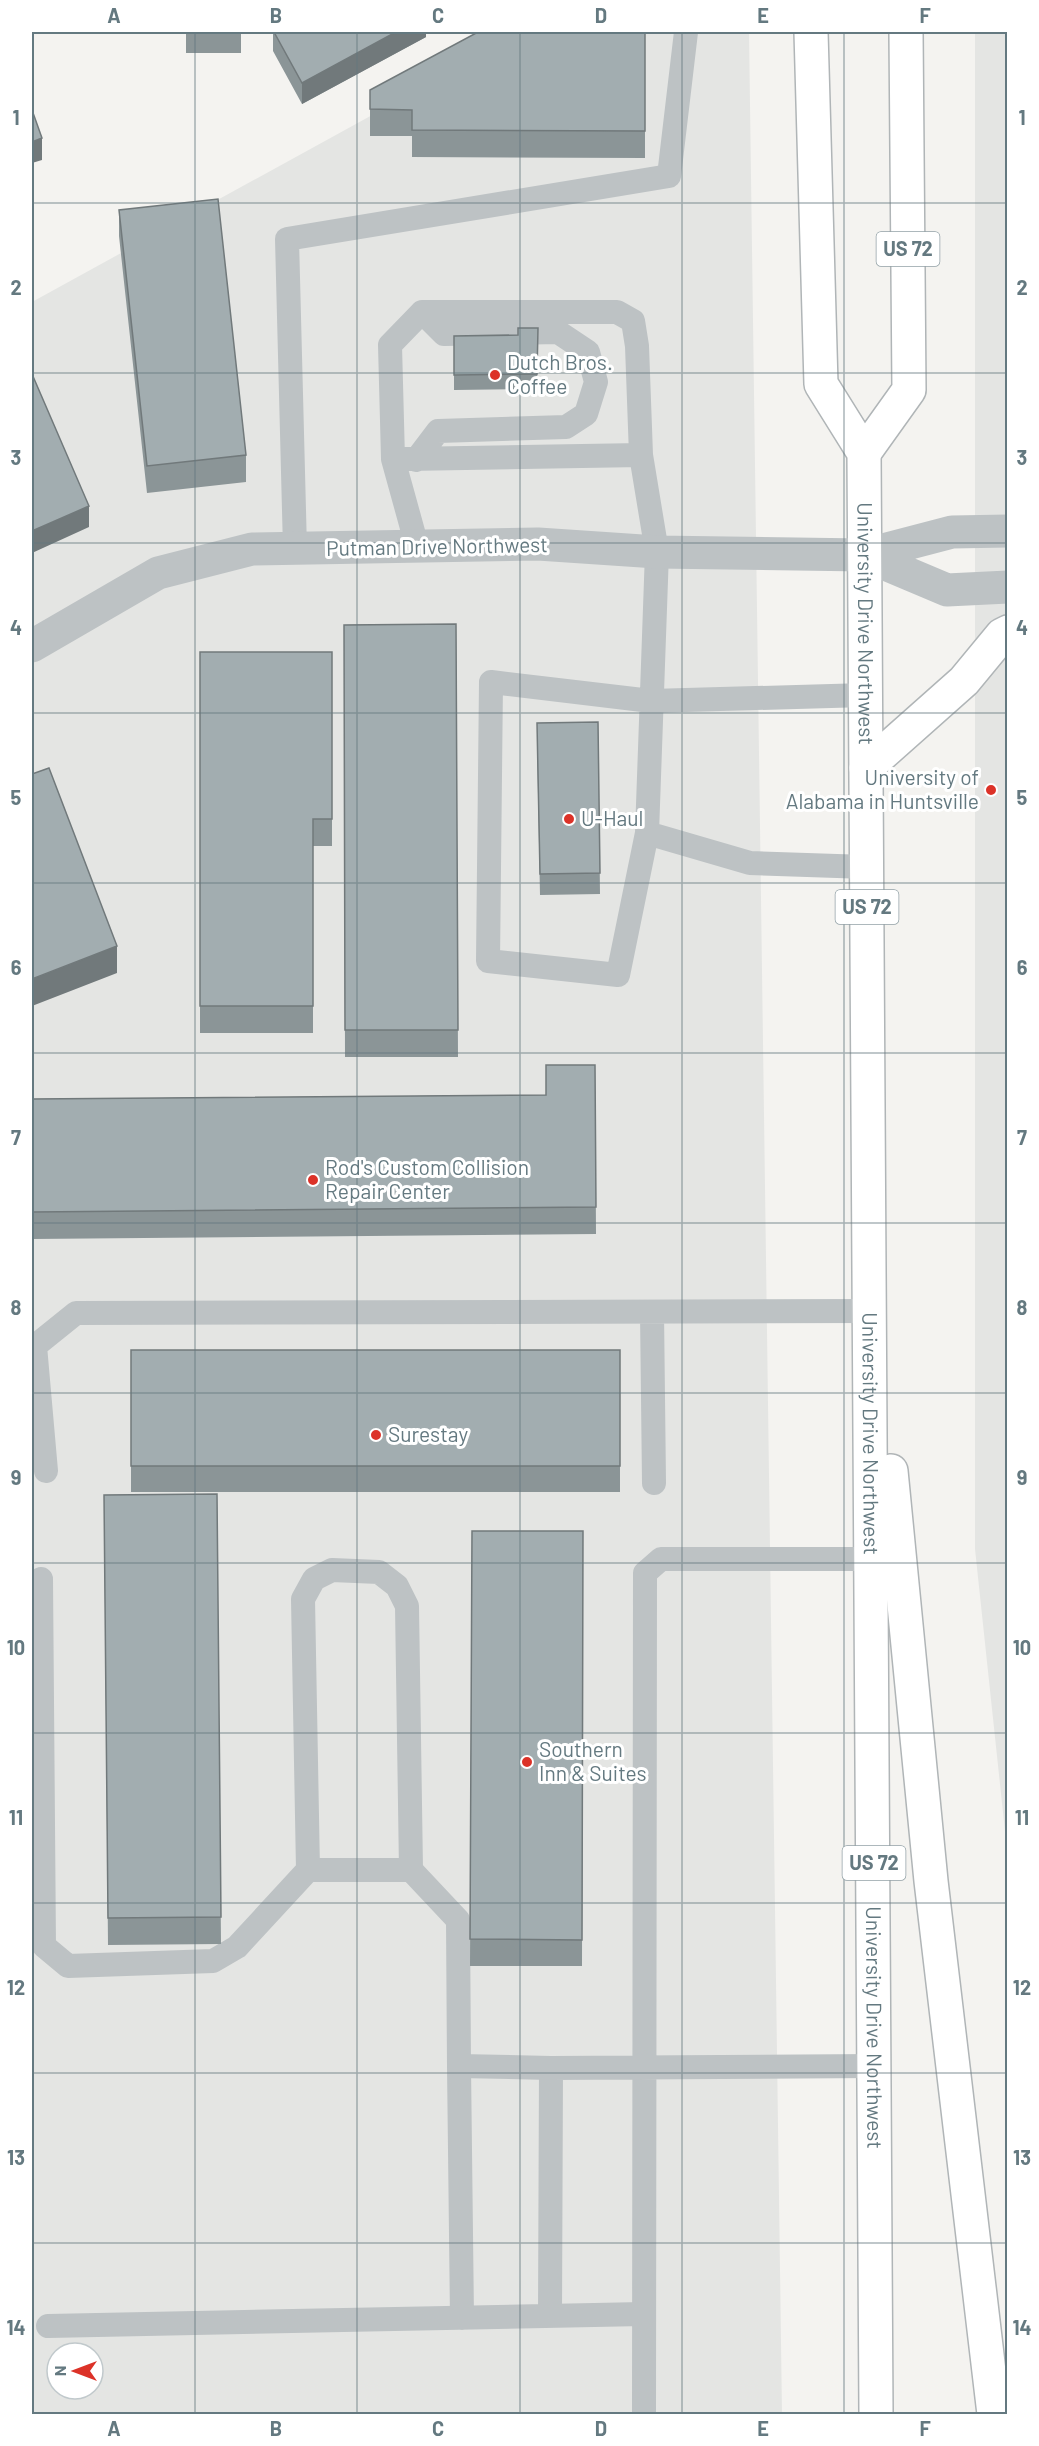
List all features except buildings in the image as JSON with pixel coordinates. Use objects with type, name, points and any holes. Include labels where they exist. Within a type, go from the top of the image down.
[{"type":"highway","points":[[811,32],[821,384],[864,453]]},
{"type":"highway","name":"US 72","points":[[864,453],[909,390],[906,32]]},
{"type":"highway","name":"University Drive Northwest","points":[[864,453],[876,2415]]},
{"type":"highway","points":[[866,768],[964,681],[1008,632]]},
{"type":"highway","points":[[870,1258],[931,1881],[994,2415]]},
{"type":"street","points":[[864,555],[952,532],[1008,531]]},
{"type":"street","name":"Putman Drive Northwest","points":[[32,646],[158,573],[252,549],[538,544],[657,552],[864,555]]},
{"type":"street","points":[[864,555],[947,590],[1008,587]]},
{"type":"lane","points":[[295,549],[287,239],[669,176],[686,32]]},
{"type":"lane","points":[[405,459],[438,431],[566,427],[586,414],[596,382],[588,352],[558,332],[444,334],[422,312]]},
{"type":"lane","points":[[417,546],[390,345],[422,312],[617,312],[633,321],[637,346],[640,455],[657,552],[651,701],[646,833],[618,975],[488,962],[491,682],[651,701],[866,695]]},
{"type":"lane","points":[[405,459],[640,455]]},
{"type":"lane","points":[[646,833],[750,863],[867,867]]},
{"type":"lane","points":[[46,1471],[35,1346],[76,1313],[871,1311]]},
{"type":"lane","points":[[652,1312],[654,1483]]},
{"type":"lane","points":[[644,2415],[645,1573],[661,1559],[872,1559]]},
{"type":"lane","points":[[41,1579],[44,1946],[68,1966],[213,1961],[237,1947],[308,1870],[303,1599],[314,1579],[332,1570],[379,1572],[397,1586],[407,1606],[411,1870],[458,1920],[462,2318]]},
{"type":"lane","points":[[308,1870],[411,1870]]},
{"type":"lane","points":[[459,2067],[874,2066]]},
{"type":"lane","points":[[550,2316],[551,2068]]},
{"type":"lane","points":[[48,2326],[643,2314]]},
{"type":"shaded area","points":[[523,32],[749,32],[782,2414],[32,2414],[32,302]]},
{"type":"shaded area","name":"University of Alabama in Huntsville","points":[[975,32],[1008,32],[1007,1850],[975,1549]]},
{"type":"place","name":"Dutch Bros. Coffee","points":[[495,375]]},
{"type":"place","name":"University of Alabama in Huntsville","points":[[991,790]]},
{"type":"place","name":"U-Haul","points":[[569,819]]},
{"type":"place","name":"Rod's Custom Collision Repair Center","points":[[313,1180]]},
{"type":"place","name":"Surestay","points":[[376,1435]]},
{"type":"place","name":"Southern Inn & Suites","points":[[527,1762]]}]
